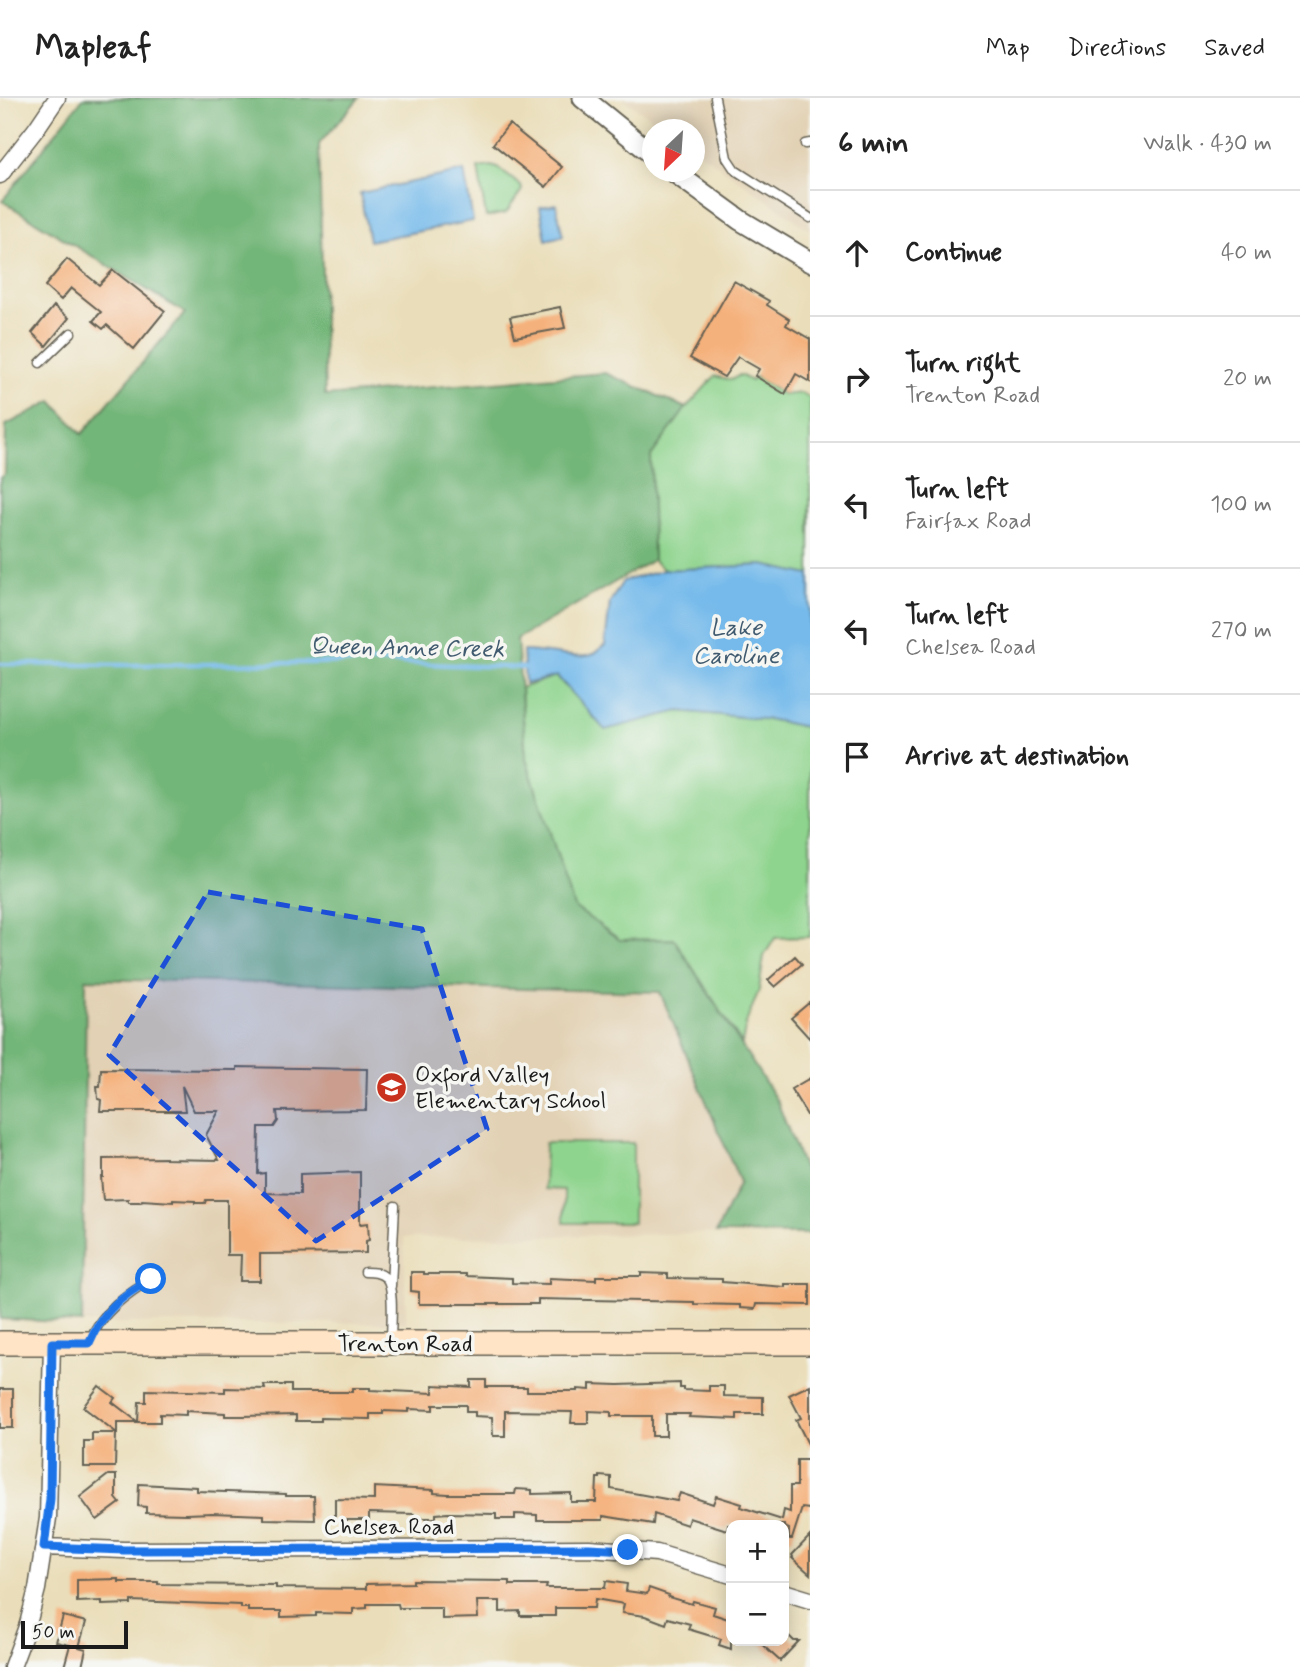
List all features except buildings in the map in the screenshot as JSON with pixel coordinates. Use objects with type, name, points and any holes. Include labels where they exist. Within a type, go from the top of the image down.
[{"type":"main road","name":"Trenton Road","points":[[0,1343],[810,1343]]},
{"type":"street","points":[[0,175],[36,130],[57,98]]},
{"type":"street","points":[[583,98],[642,145]]},
{"type":"street","points":[[688,182],[740,220],[810,262]]},
{"type":"street","points":[[12,1667],[28,1624],[37,1589],[50,1499],[52,1343]]},
{"type":"street","name":"Chelsea Road","points":[[44,1547],[124,1550],[589,1548],[657,1553],[726,1574]]},
{"type":"street","points":[[789,1594],[810,1600]]},
{"type":"lane","points":[[715,98],[727,158],[735,170],[810,218]]},
{"type":"lane","points":[[40,363],[71,333]]},
{"type":"lane","points":[[391,1343],[395,1206]]},
{"type":"lane","points":[[365,1272],[376,1272],[386,1277],[391,1286]]},
{"type":"lane","points":[[89,1343],[103,1317],[134,1289],[151,1279]]},
{"type":"highlighted area","points":[[208,892],[422,929],[487,1129],[316,1241],[109,1055]]},
{"type":"shaded area","points":[[622,98],[810,98],[810,230],[705,156],[705,119],[652,119]]},
{"type":"shaded area","name":"Oxford Valley Elementary School","points":[[86,979],[661,992],[740,1182],[716,1233],[404,1238],[406,1323],[82,1323]]},
{"type":"green space","points":[[83,98],[359,98],[319,144],[325,396],[605,373],[686,408],[651,456],[653,560],[517,639],[526,759],[574,907],[620,940],[674,939],[777,1101],[810,1185],[810,1234],[716,1233],[740,1182],[660,992],[86,979],[82,1323],[0,1319],[0,478],[5,474],[6,425],[52,401],[82,434],[185,313],[2,201]]},
{"type":"green space","points":[[478,168],[498,168],[521,186],[522,190],[506,213],[486,217]]},
{"type":"green space","points":[[740,375],[751,381],[755,377],[784,395],[801,393],[810,398],[810,575],[763,565],[664,570],[653,560],[651,456],[686,408],[715,376],[731,380]]},
{"type":"green space","points":[[556,676],[605,730],[679,711],[772,720],[810,728],[810,937],[775,938],[764,956],[759,990],[746,1023],[742,1044],[674,939],[620,940],[574,907],[526,759],[521,688]]},
{"type":"green space","points":[[545,1143],[633,1143],[633,1223],[564,1223],[564,1190],[544,1189]]},
{"type":"water","points":[[464,171],[473,221],[369,241],[360,193]]},
{"type":"water","points":[[556,204],[563,236],[546,240],[540,207]]},
{"type":"water","name":"Lake Caroline","points":[[763,565],[810,575],[810,728],[772,720],[679,711],[605,730],[557,676],[525,684],[523,651],[585,656],[593,654],[605,645],[610,602],[623,581],[664,570]]},
{"type":"waterway","name":"Queen Anne Creek","points":[[0,664],[377,662],[527,668]]},
{"type":"place","name":"Oxford Valley Elementary School","points":[[392,1087]]},
{"type":"route","points":[[151,1279],[134,1289],[103,1317],[89,1343],[52,1343],[50,1499],[44,1547],[124,1550],[628,1550]]}]
